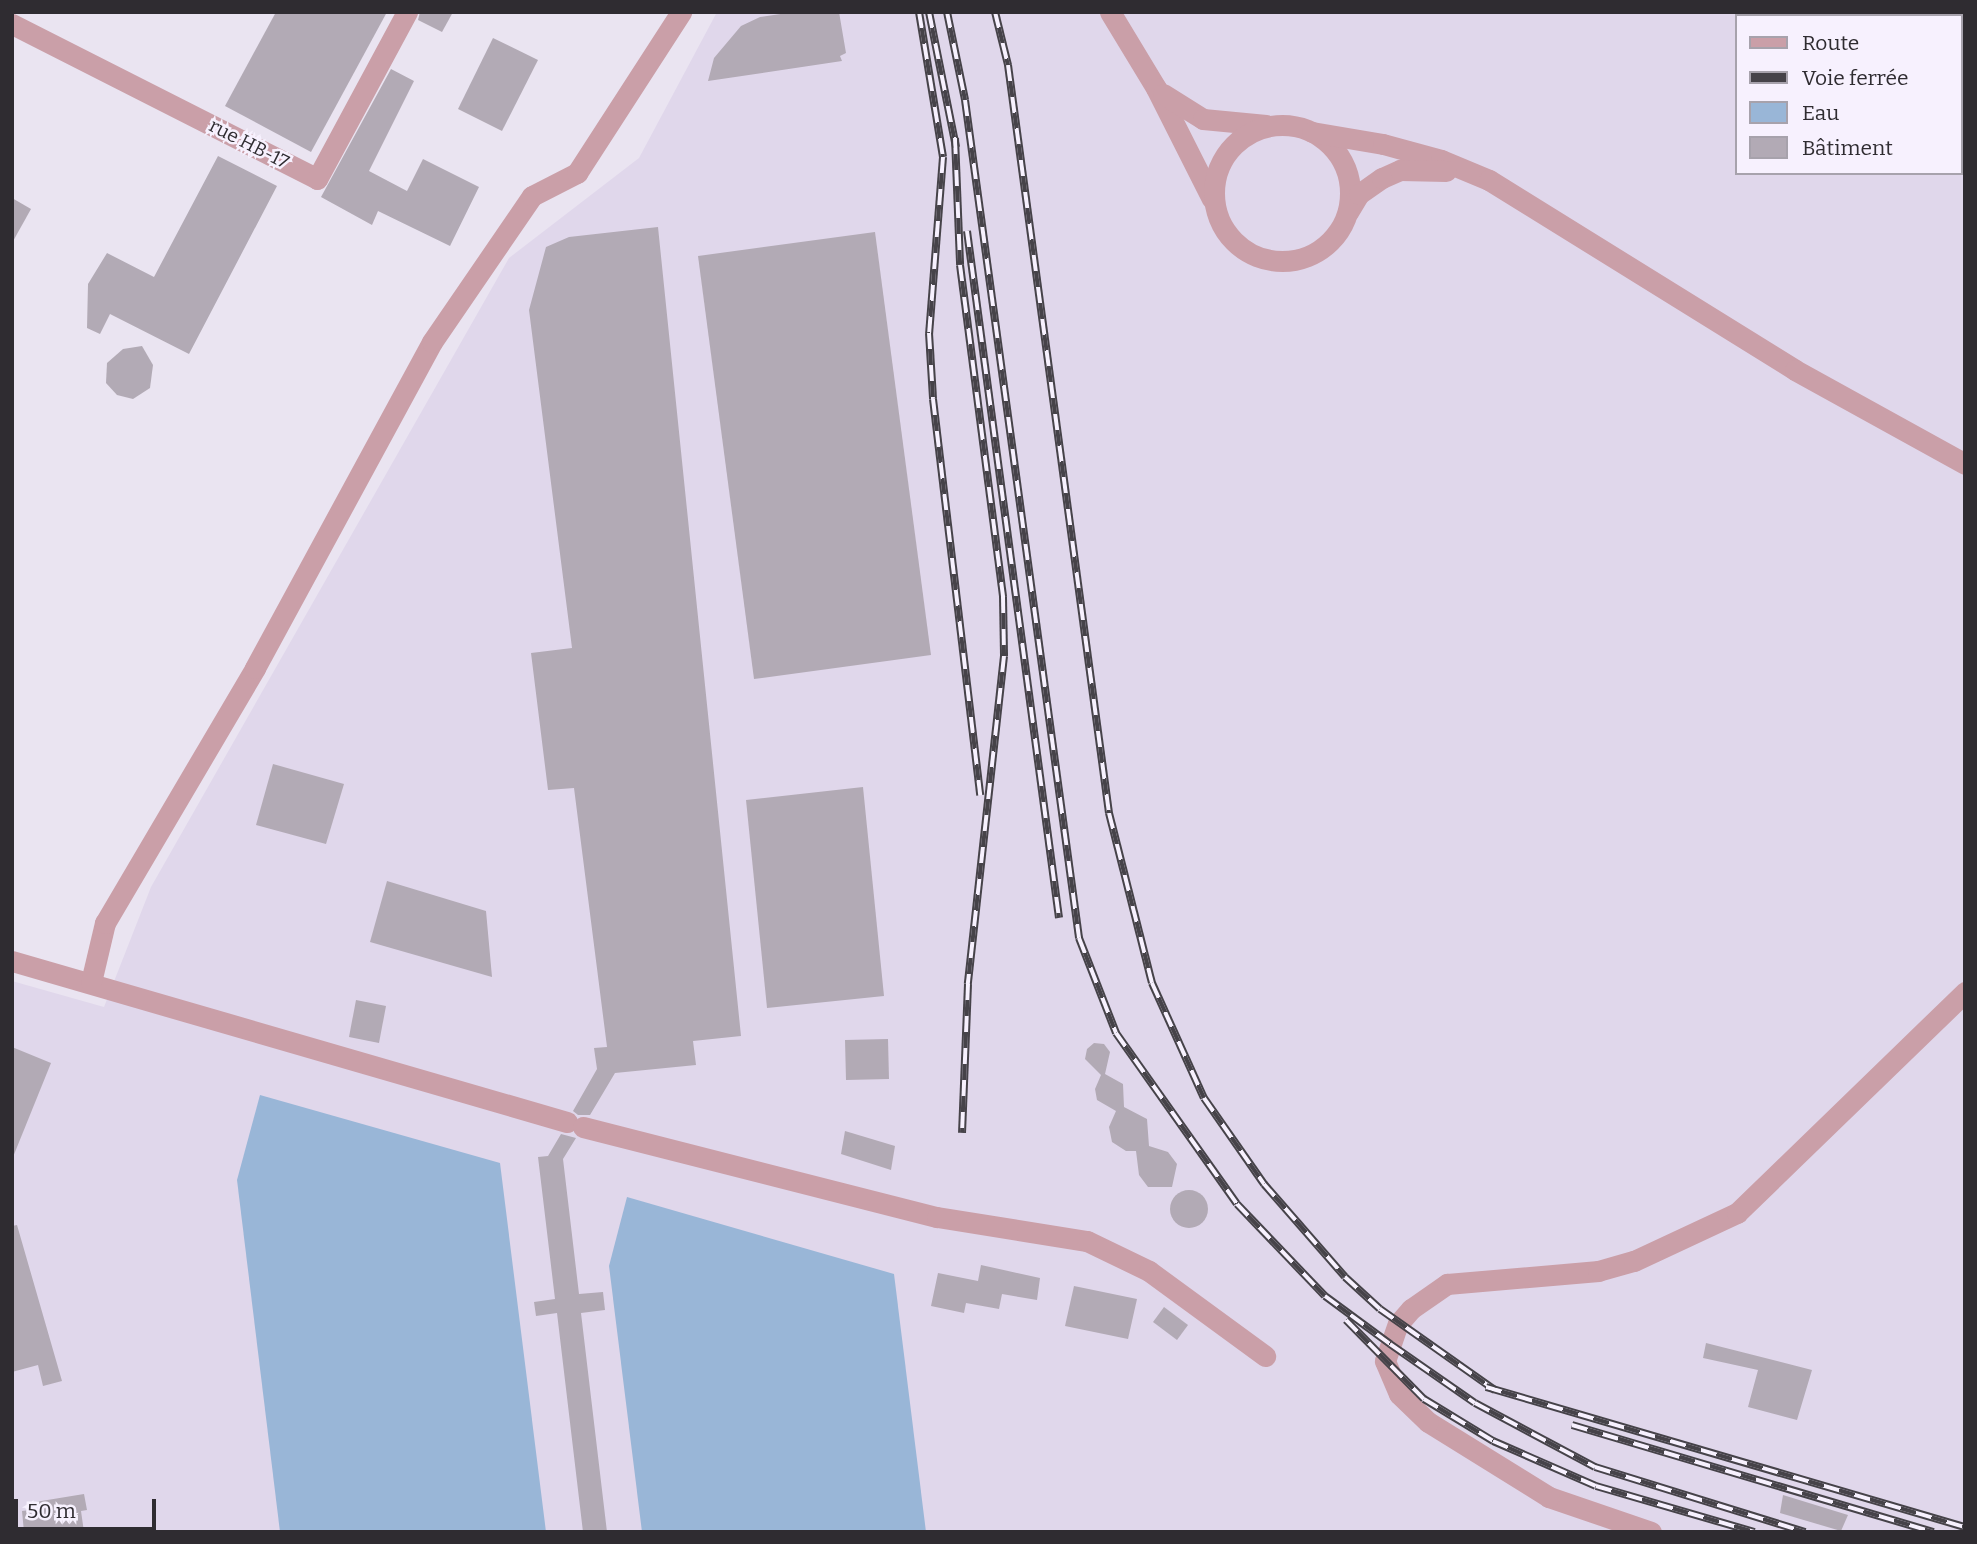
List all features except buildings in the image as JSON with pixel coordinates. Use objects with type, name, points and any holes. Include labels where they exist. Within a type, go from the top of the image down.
[{"type":"street","name":"rue HB-17","points":[[12,24],[317,179],[407,12]]},
{"type":"street","points":[[91,982],[105,923],[255,668],[432,342],[532,197],[576,173],[681,12]]},
{"type":"street","points":[[1110,12],[1156,89],[1232,240],[1252,255],[1273,261],[1295,260],[1316,252],[1333,238],[1346,215],[1369,186],[1400,170],[1433,170],[1489,180]]},
{"type":"street","points":[[1156,89],[1203,119],[1274,126],[1404,149],[1489,180],[1795,370],[1965,464]]},
{"type":"street","points":[[1215,208],[1214,185],[1226,154],[1242,138],[1274,126]]},
{"type":"street","points":[[1312,132],[1332,146],[1345,167],[1350,191],[1346,215]]},
{"type":"street","points":[[12,961],[575,1125],[937,1217],[1087,1241],[1149,1271],[1265,1356]]},
{"type":"street","points":[[1651,1532],[1549,1497],[1428,1422],[1399,1394],[1385,1361],[1398,1324],[1411,1309],[1447,1284],[1598,1271],[1634,1261],[1737,1213],[1965,992]]},
{"type":"shaded area","points":[[717,12],[1965,12],[1965,1532],[12,1532],[12,981],[104,1007],[151,887],[509,258],[639,158]]},
{"type":"water","points":[[260,1095],[500,1163],[546,1532],[280,1532],[237,1180]]},
{"type":"water","points":[[627,1197],[894,1274],[926,1532],[642,1532],[609,1266]]},
{"type":"railway","points":[[919,12],[943,157],[929,333],[933,399],[980,795]]},
{"type":"railway","points":[[929,12],[956,147]]},
{"type":"railway","points":[[947,12],[965,100],[1079,938],[1116,1033],[1237,1204],[1325,1296],[1390,1344],[1475,1403],[1595,1467],[1805,1532]]},
{"type":"railway","points":[[995,12],[1008,65],[1109,813],[1152,983],[1204,1098],[1264,1184],[1345,1277],[1380,1309],[1495,1390]]},
{"type":"railway","points":[[955,138],[960,265],[1003,597],[1004,656],[968,984],[962,1133]]},
{"type":"railway","points":[[967,231],[1059,918]]},
{"type":"railway","points":[[1346,1320],[1424,1399],[1493,1441],[1596,1486],[1754,1532]]},
{"type":"railway","points":[[1486,1387],[1965,1527]]},
{"type":"railway","points":[[1572,1425],[1933,1532]]}]
